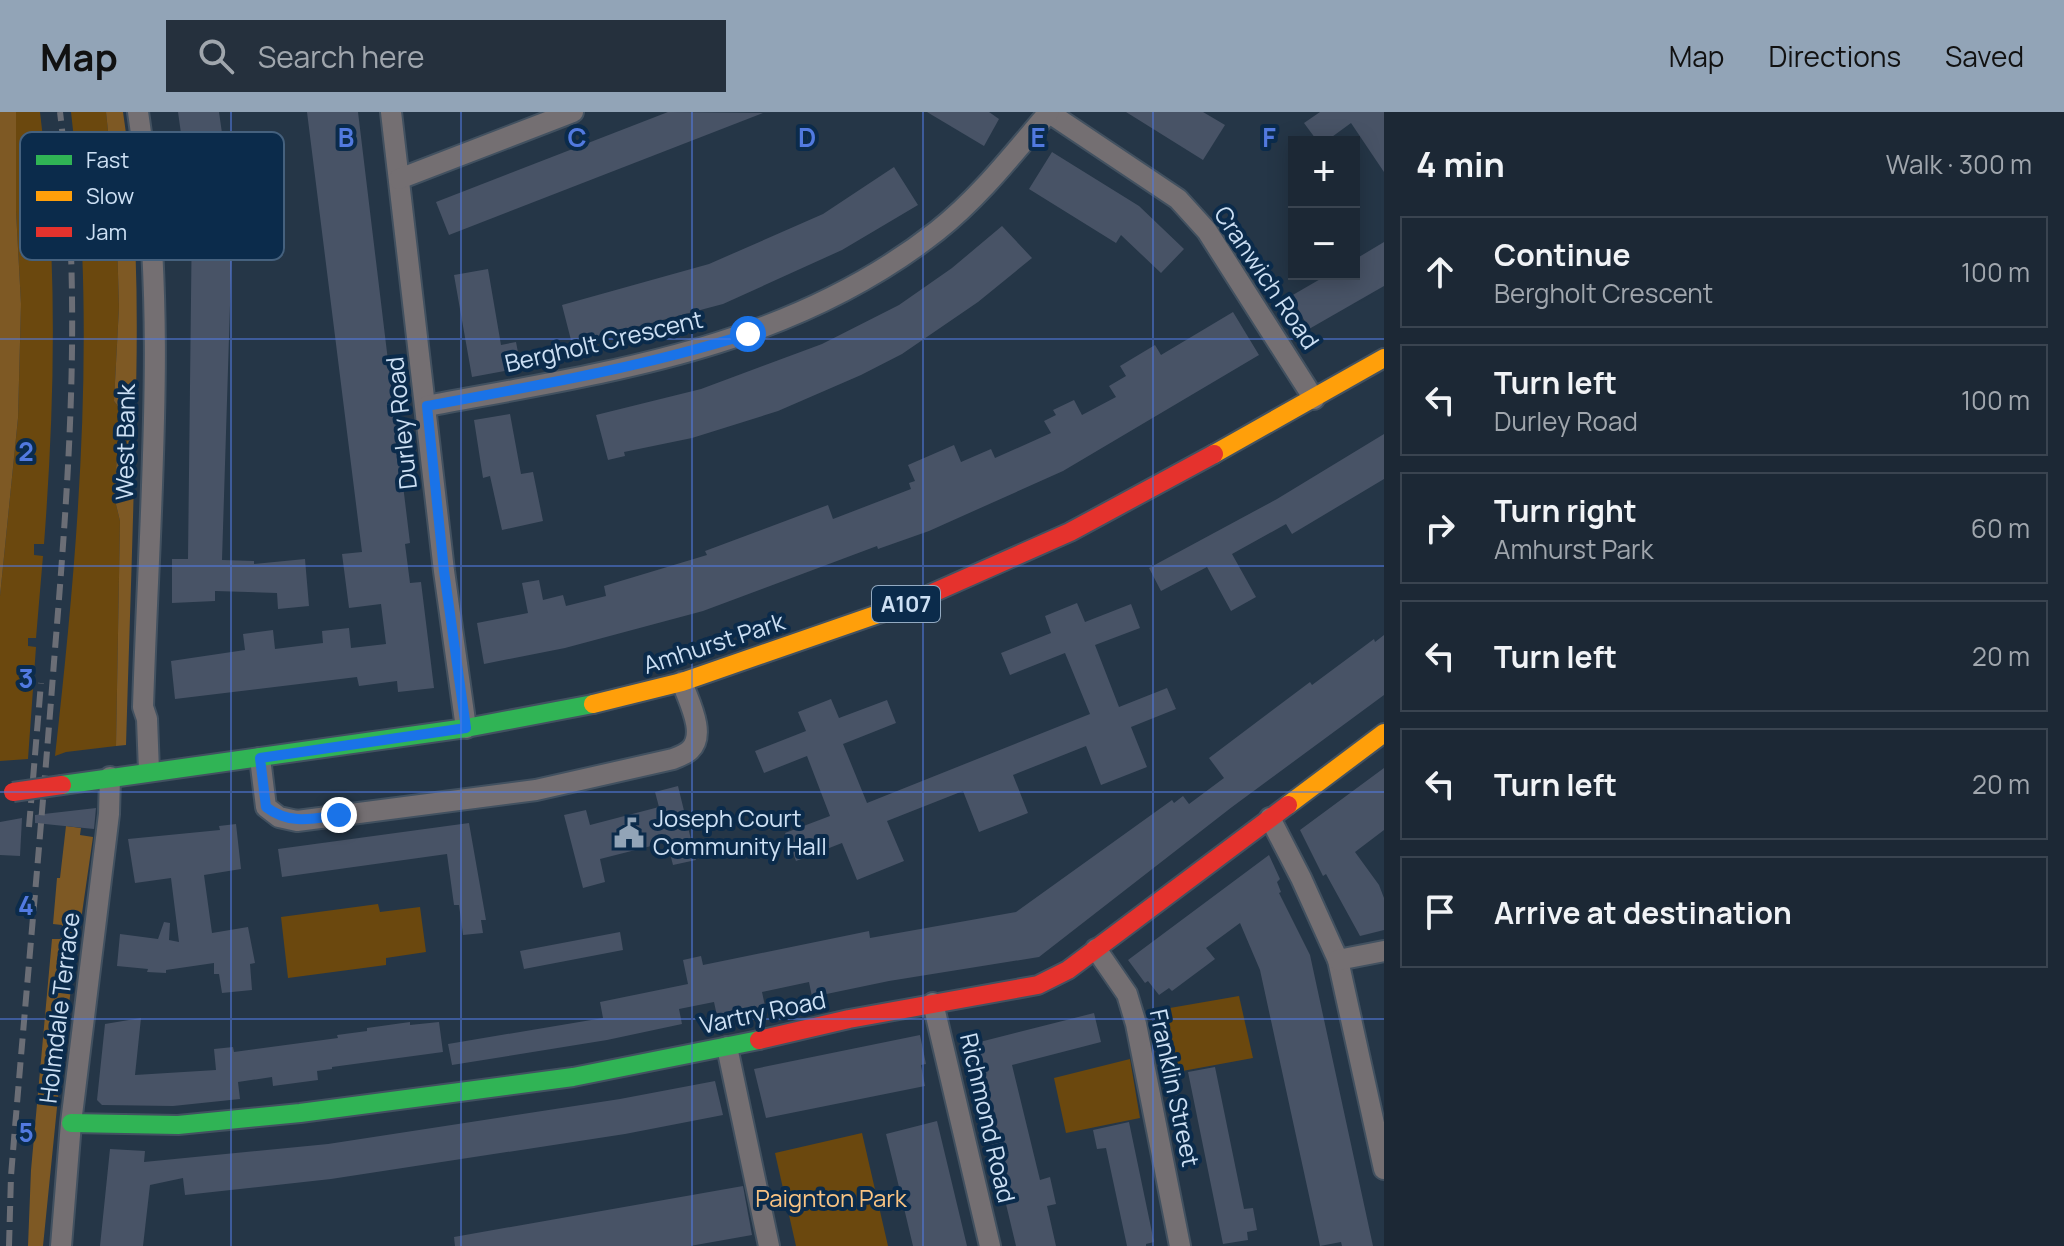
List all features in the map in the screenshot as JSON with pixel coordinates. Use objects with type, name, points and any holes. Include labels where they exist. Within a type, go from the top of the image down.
[{"type":"main road","name":"Amhurst Park","points":[[7,793],[466,728],[622,698],[682,682],[943,590],[1107,515],[1384,358]]},
{"type":"main road","name":"Vartry Road","points":[[71,1123],[178,1125],[300,1113],[573,1077],[933,1003],[1038,985],[1068,970],[1384,733]]},
{"type":"street","name":"West Bank","points":[[138,112],[141,132]]},
{"type":"street","name":"Durley Road","points":[[391,112],[444,571],[466,728]]},
{"type":"street","points":[[399,179],[573,112]]},
{"type":"street","name":"Cranwich Road","points":[[1048,112],[1178,199],[1207,231],[1314,399]]},
{"type":"street","name":"Bergholt Crescent","points":[[427,406],[611,372],[682,355],[748,334],[812,308],[879,274],[939,230],[983,190],[1048,112]]},
{"type":"street","name":"West Bank","points":[[149,771],[147,719],[143,707],[153,482],[153,260]]},
{"type":"street","points":[[260,758],[266,807],[279,817],[297,821],[536,790],[673,759],[690,751],[697,739],[695,721],[682,682]]},
{"type":"street","name":"Holmdale Terrace","points":[[61,1246],[71,1123],[109,814],[110,777]]},
{"type":"street","points":[[1270,818],[1338,960],[1383,1157]]},
{"type":"street","name":"Franklin Street","points":[[1096,949],[1127,994],[1136,1024],[1180,1246]]},
{"type":"street","points":[[1338,960],[1384,951]]},
{"type":"street","name":"Richmond Road","points":[[933,1003],[990,1246]]},
{"type":"street","points":[[727,1047],[769,1246]]},
{"type":"green space","points":[[16,112],[40,112],[42,132],[20,132],[20,260],[51,260],[51,436],[44,544],[34,544],[34,555],[43,556],[36,638],[28,638],[28,646],[36,647],[28,759],[0,761],[0,596],[18,418],[21,304],[16,211]]},
{"type":"green space","points":[[71,112],[106,112],[108,132],[73,132]]},
{"type":"green space","points":[[82,260],[118,260],[119,307],[114,401],[126,417],[127,448],[117,457],[114,496],[120,521],[116,746],[55,756],[71,595],[82,434]]},
{"type":"green space","points":[[378,904],[380,912],[420,907],[426,952],[386,958],[386,965],[288,978],[281,917]]},
{"type":"green space","points":[[1239,996],[1253,1058],[1177,1072],[1164,1009]]},
{"type":"green space","points":[[1130,1059],[1140,1118],[1066,1133],[1054,1078]]},
{"type":"green space","name":"Paignton Park","points":[[862,1133],[888,1246],[796,1246],[775,1153]]},
{"type":"shaded area","points":[[0,112],[16,112],[16,211],[21,304],[18,418],[0,596]]},
{"type":"shaded area","points":[[106,112],[123,112],[126,132],[108,132]]},
{"type":"shaded area","points":[[118,260],[135,260],[136,394],[126,745],[116,746],[120,521],[114,496],[117,457],[127,447],[126,417],[114,401],[119,307]]},
{"type":"shaded area","points":[[66,826],[81,828],[80,835],[93,837],[64,1038],[43,1246],[28,1246],[31,1170],[52,939],[61,939],[62,925],[53,924]]},
{"type":"building","points":[[178,112],[219,112],[222,132],[181,132]]},
{"type":"building","points":[[307,112],[358,112],[410,543],[405,544],[410,583],[421,582],[434,688],[398,692],[397,681],[359,686],[357,677],[175,699],[171,661],[245,650],[243,634],[273,630],[275,649],[323,643],[322,631],[349,628],[351,648],[386,644],[381,604],[349,608],[342,554],[362,552]]},
{"type":"building","points":[[668,112],[763,113],[449,235],[436,202]]},
{"type":"building","points":[[927,112],[989,112],[999,119],[984,146]]},
{"type":"building","points":[[1126,112],[1203,112],[1225,125],[1203,160]]},
{"type":"building","points":[[1320,112],[1384,112],[1384,172],[1351,123],[1333,136],[1314,136],[1304,123]]},
{"type":"building","points":[[1052,152],[1139,206],[1184,249],[1161,273],[1121,235],[1116,243],[1029,189]]},
{"type":"building","points":[[894,167],[918,205],[842,250],[723,304],[572,344],[562,305],[709,264],[823,214]]},
{"type":"building","points":[[1002,226],[1032,258],[978,302],[902,354],[778,411],[692,438],[624,452],[625,456],[608,460],[596,415],[701,389],[822,344],[899,305],[952,268]]},
{"type":"building","points":[[1384,242],[1384,286],[1309,329],[1291,296],[1319,280],[1360,280],[1360,256]]},
{"type":"building","points":[[191,260],[231,260],[222,560],[254,561],[254,564],[305,559],[309,606],[278,609],[277,593],[215,591],[215,601],[172,603],[172,559],[188,559]]},
{"type":"building","points":[[488,269],[501,345],[516,342],[521,368],[472,377],[454,275]]},
{"type":"building","points":[[1233,312],[1259,355],[1063,471],[929,531],[878,549],[877,546],[703,611],[565,648],[484,664],[477,623],[528,613],[522,583],[539,580],[543,600],[563,595],[566,606],[606,596],[604,586],[707,555],[705,551],[828,505],[833,519],[911,489],[909,483],[915,481],[908,465],[954,445],[961,462],[991,449],[995,458],[1051,433],[1044,421],[1056,415],[1053,410],[1074,400],[1082,415],[1116,397],[1109,386],[1126,376],[1120,366],[1155,345],[1161,355]]},
{"type":"building","points":[[510,414],[521,474],[533,472],[543,521],[502,530],[490,476],[483,478],[474,420]]},
{"type":"building","points":[[1384,434],[1384,479],[1292,534],[1286,524],[1232,554],[1256,597],[1231,611],[1207,567],[1161,591],[1149,568],[1277,499]]},
{"type":"building","points":[[1077,603],[1085,622],[1131,604],[1140,628],[1095,645],[1119,707],[1167,688],[1176,709],[1131,727],[1147,767],[1101,785],[1086,746],[1013,775],[1028,813],[979,832],[963,791],[887,821],[904,861],[857,880],[842,843],[796,861],[785,833],[830,816],[807,756],[764,773],[755,751],[806,731],[798,712],[831,699],[839,718],[887,700],[896,723],[843,744],[867,803],[1090,714],[1065,653],[1010,675],[1001,653],[1051,633],[1045,616]]},
{"type":"building","points":[[1384,635],[1384,695],[1232,807],[1039,957],[812,997],[809,982],[762,992],[765,1006],[717,1016],[714,1002],[679,1009],[682,1024],[607,1040],[452,1065],[448,1044],[603,1018],[600,1002],[688,984],[683,960],[701,956],[703,965],[869,931],[870,938],[1016,912],[1172,800],[1174,803],[1183,796],[1189,804],[1224,778],[1209,758],[1310,682],[1312,685],[1374,639],[1375,642]]},
{"type":"building","points":[[1384,768],[1384,830],[1355,852],[1379,885],[1384,898],[1384,930],[1360,936],[1326,874],[1323,876],[1300,830]]},
{"type":"building","name":"Joseph Court Community Hall","points":[[678,786],[696,860],[673,865],[667,842],[600,859],[605,882],[583,888],[564,815],[586,810],[590,825],[659,807],[655,792]]},
{"type":"building","points":[[96,808],[94,829],[35,823],[35,815]]},
{"type":"building","points":[[22,818],[20,856],[0,855],[0,822]]},
{"type":"building","points":[[469,823],[486,920],[481,920],[483,933],[463,935],[459,905],[454,905],[447,854],[282,877],[278,849]]},
{"type":"building","points":[[236,824],[241,869],[204,875],[212,933],[248,927],[255,963],[250,964],[252,990],[222,993],[219,974],[214,974],[214,963],[166,970],[166,973],[117,966],[120,934],[158,939],[164,922],[170,923],[169,940],[179,942],[171,878],[135,883],[128,839],[220,830],[219,826]]},
{"type":"building","points":[[1269,855],[1280,879],[1277,882],[1279,893],[1310,955],[1373,1246],[1342,1246],[1341,1242],[1320,1246],[1260,970],[1240,923],[1206,948],[1215,959],[1172,991],[1169,988],[1159,995],[1148,981],[1145,983],[1128,960]]},
{"type":"building","points":[[620,932],[623,950],[524,969],[520,951]]},
{"type":"building","points":[[1094,1013],[1101,1042],[1012,1065],[1040,1180],[1050,1177],[1056,1204],[1047,1206],[1056,1246],[1016,1246],[968,1045]]},
{"type":"building","points":[[141,1018],[135,1075],[216,1070],[214,1049],[233,1047],[234,1052],[338,1038],[337,1035],[367,1031],[367,1028],[410,1022],[410,1025],[439,1022],[443,1052],[332,1067],[317,1071],[318,1080],[273,1086],[272,1077],[238,1082],[240,1099],[173,1106],[102,1105],[97,1100],[105,1024]]},
{"type":"building","points":[[920,1035],[926,1064],[921,1065],[925,1086],[766,1118],[754,1069]]},
{"type":"building","points":[[1215,1067],[1244,1209],[1253,1208],[1257,1230],[1247,1232],[1248,1240],[1223,1244],[1188,1072]]},
{"type":"building","points":[[715,1081],[723,1115],[625,1134],[331,1179],[185,1195],[183,1178],[150,1185],[143,1246],[100,1246],[110,1149],[145,1151],[144,1162],[328,1144],[620,1099]]},
{"type":"building","points":[[937,1121],[967,1246],[913,1246],[886,1134]]},
{"type":"building","points":[[1129,1122],[1154,1242],[1146,1246],[1127,1246],[1106,1148],[1097,1149],[1093,1130]]},
{"type":"building","points":[[743,1186],[752,1235],[690,1246],[455,1246],[454,1237]]},
{"type":"railway","points":[[60,112],[62,132]]},
{"type":"railway","points":[[9,1246],[11,1176],[69,455],[71,260]]},
{"type":"railway","points":[[29,827],[41,683]]},
{"type":"traffic: fast","points":[[62,785],[466,728],[593,704]]},
{"type":"traffic: fast","points":[[71,1123],[178,1125],[300,1113],[573,1077],[759,1040]]},
{"type":"traffic: slow","points":[[1214,454],[1384,358]]},
{"type":"traffic: slow","points":[[593,704],[682,682],[910,603]]},
{"type":"traffic: slow","points":[[1288,805],[1384,733]]},
{"type":"traffic: jam","points":[[910,603],[1070,532],[1214,454]]},
{"type":"traffic: jam","points":[[13,792],[62,785]]},
{"type":"traffic: jam","points":[[759,1040],[849,1019],[1038,985],[1068,970],[1288,805]]},
{"type":"place","name":"Joseph Court Community Hall","points":[[629,833]]},
{"type":"route","points":[[339,815],[297,821],[279,817],[266,807],[260,758],[466,728],[444,571],[427,406],[611,372],[682,355],[748,334]]}]
